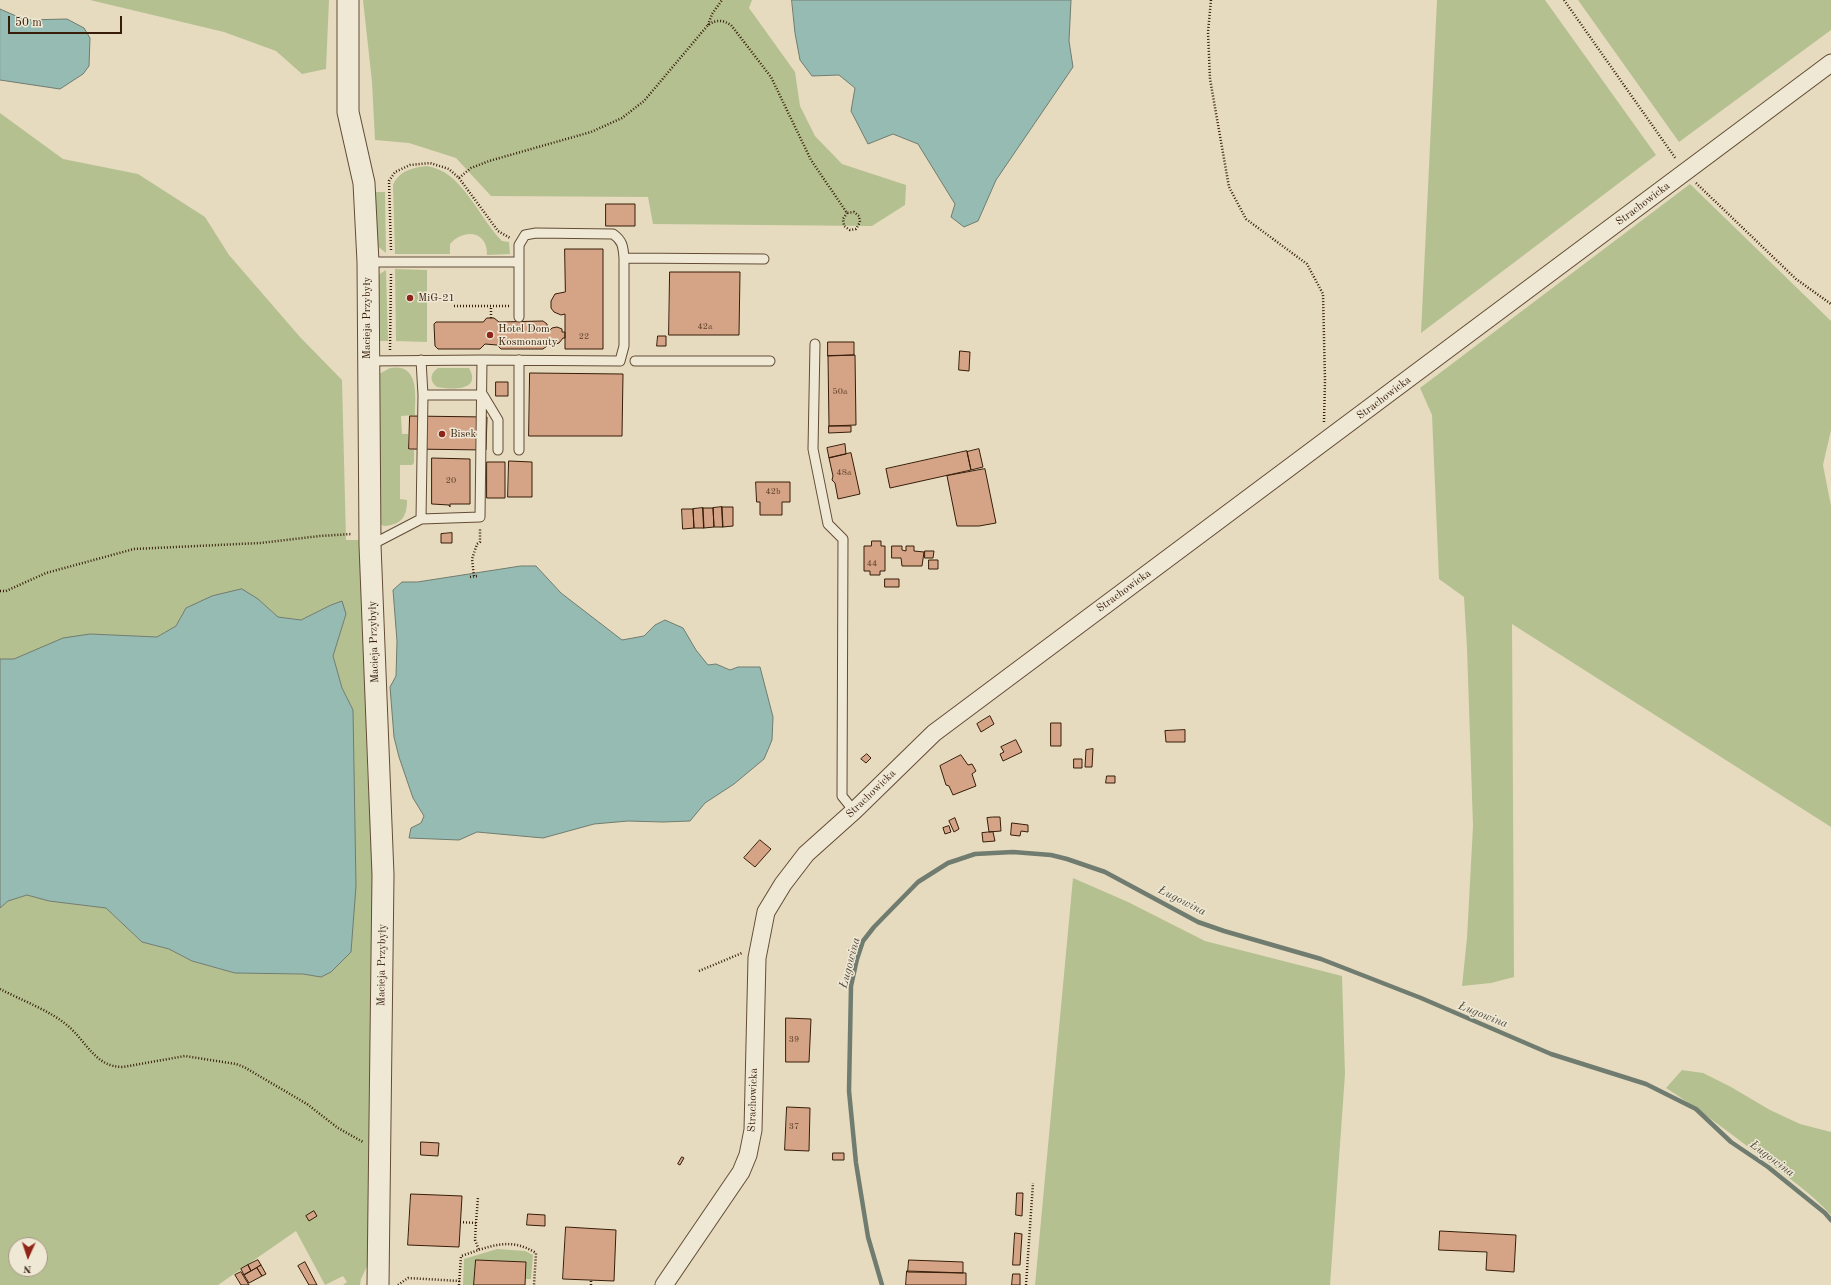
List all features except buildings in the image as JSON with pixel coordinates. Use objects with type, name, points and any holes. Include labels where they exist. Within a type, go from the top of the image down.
[{"type":"street","name":"Macieja Przybyły","points":[[348,0],[348,112],[364,183],[368,262],[367,361],[370,539],[383,875],[378,1285]]},
{"type":"street","name":"Strachowicka","points":[[664,1285],[741,1172],[748,1155],[753,1130],[758,952],[766,912],[783,884],[806,854],[854,811],[934,733],[1831,63]]},
{"type":"lane","points":[[367,361],[620,361],[624,346],[624,258],[623,244],[619,238],[613,234],[536,233],[526,235],[519,244],[519,317]]},
{"type":"lane","points":[[624,258],[764,259]]},
{"type":"lane","points":[[368,262],[519,262]]},
{"type":"lane","points":[[815,344],[813,449],[828,524],[843,539],[842,796],[854,811]]},
{"type":"lane","points":[[421,360],[423,395],[421,519]]},
{"type":"lane","points":[[370,539],[421,519],[480,517],[482,360]]},
{"type":"lane","points":[[519,360],[519,450]]},
{"type":"lane","points":[[635,361],[770,361]]},
{"type":"lane","points":[[423,395],[482,395]]},
{"type":"lane","points":[[482,395],[498,420],[498,450]]},
{"type":"path","points":[[459,178],[471,168],[489,161],[591,132],[622,118],[644,101],[708,25],[712,14],[722,0]]},
{"type":"path","points":[[1211,0],[1208,32],[1210,78],[1229,187],[1246,219],[1307,264],[1323,294],[1325,381],[1324,442]]},
{"type":"path","points":[[1564,0],[1686,172]]},
{"type":"path","points":[[708,25],[715,21],[724,20],[731,25],[752,51],[771,77],[811,160],[847,213]]},
{"type":"path","points":[[390,361],[391,262],[389,181],[394,172],[410,164],[430,163],[449,169],[459,178],[498,231],[519,244]]},
{"type":"path","points":[[1700,188],[1796,279],[1815,290],[1831,304]]},
{"type":"path","points":[[854,212],[859,216],[860,222],[856,229],[850,230],[844,226],[843,219],[847,213],[854,212]]},
{"type":"path","points":[[454,306],[519,306]]},
{"type":"path","points":[[491,306],[491,318]]},
{"type":"path","points":[[474,576],[472,559],[477,544],[480,542],[480,517]]},
{"type":"path","points":[[0,591],[6,591],[46,573],[134,549],[260,543],[320,536],[370,539]]},
{"type":"path","points":[[699,971],[744,952],[758,952]]},
{"type":"path","points":[[0,989],[57,1018],[69,1027],[99,1059],[114,1067],[135,1066],[185,1056],[236,1064],[307,1104],[338,1128],[364,1142],[379,1146]]},
{"type":"path","points":[[1026,1285],[1033,1183]]},
{"type":"path","points":[[478,1197],[475,1240],[479,1250]]},
{"type":"path","points":[[460,1222],[476,1223]]},
{"type":"path","points":[[459,1285],[461,1256],[497,1244],[504,1244],[524,1245],[536,1253],[534,1285]]},
{"type":"path","points":[[398,1285],[408,1278],[460,1281]]},
{"type":"path","points":[[591,1280],[591,1285]]},
{"type":"green space","points":[[90,0],[329,0],[326,69],[302,74],[276,51],[224,32]]},
{"type":"green space","points":[[363,0],[752,0],[749,8],[795,72],[800,106],[815,136],[842,164],[906,185],[905,205],[872,226],[653,224],[648,197],[491,196],[456,158],[409,143],[375,140],[372,82]]},
{"type":"green space","points":[[1437,0],[1545,0],[1656,155],[1421,333]]},
{"type":"green space","points":[[1578,0],[1831,0],[1831,30],[1679,142]]},
{"type":"green space","points":[[0,113],[63,159],[138,174],[205,217],[229,255],[300,337],[342,380],[346,540],[363,540],[367,764],[373,868],[370,1260],[361,1279],[360,1285],[343,1285],[347,1282],[343,1276],[325,1285],[296,1231],[218,1285],[0,1285],[0,908],[8,901],[27,895],[49,901],[106,908],[142,942],[169,949],[192,961],[235,973],[303,974],[321,977],[351,952],[353,710],[342,688],[333,656],[346,614],[331,605],[302,620],[278,617],[258,599],[186,608],[176,626],[157,637],[90,634],[39,650],[14,660],[0,659]]},
{"type":"green space","points":[[426,166],[439,169],[460,185],[493,231],[502,241],[509,242],[510,254],[487,255],[484,241],[474,234],[468,234],[456,239],[450,244],[450,254],[395,254],[393,185],[402,173],[411,169]]},
{"type":"green space","points":[[1690,184],[1831,321],[1831,430],[1823,465],[1831,506],[1831,827],[1512,624],[1514,977],[1491,983],[1462,986],[1467,938],[1473,826],[1464,597],[1439,579],[1432,415],[1420,388]]},
{"type":"green space","points":[[376,192],[385,192],[386,253],[376,245]]},
{"type":"green space","points":[[395,269],[427,270],[427,342],[396,341]]},
{"type":"green space","points":[[386,270],[388,341],[377,341],[378,275]]},
{"type":"green space","points":[[390,368],[400,368],[407,371],[414,382],[415,415],[401,416],[402,434],[408,434],[408,450],[414,450],[414,463],[412,465],[400,465],[400,499],[407,500],[406,511],[399,522],[384,526],[380,524],[379,374]]},
{"type":"green space","points":[[438,368],[469,368],[472,381],[469,385],[464,387],[450,389],[437,387],[434,385],[432,375]]},
{"type":"green space","points":[[1073,878],[1128,902],[1205,941],[1342,976],[1345,1074],[1330,1285],[1035,1285]]},
{"type":"green space","points":[[1682,1070],[1703,1073],[1731,1087],[1770,1110],[1800,1124],[1831,1132],[1831,1215],[1815,1199],[1789,1178],[1715,1122],[1666,1088]]},
{"type":"green space","points":[[497,1249],[525,1251],[533,1255],[531,1279],[525,1279],[526,1262],[476,1260],[474,1285],[463,1285],[464,1259]]},
{"type":"water","points":[[792,0],[1071,0],[1069,41],[1073,67],[996,180],[978,221],[964,227],[951,217],[955,204],[918,144],[893,134],[868,144],[851,111],[855,88],[839,75],[812,76],[800,60],[795,33]]},
{"type":"water","points":[[0,9],[25,20],[67,19],[84,28],[90,38],[89,66],[83,74],[60,89],[0,80]]},
{"type":"water","points":[[521,566],[536,566],[561,593],[622,640],[644,636],[655,625],[665,620],[683,628],[696,650],[708,665],[716,664],[730,670],[738,667],[760,667],[773,717],[772,740],[764,759],[734,784],[705,803],[690,821],[628,821],[594,824],[543,838],[477,832],[459,840],[409,838],[411,828],[421,823],[424,816],[413,798],[394,737],[390,687],[396,676],[397,641],[393,590],[402,582],[417,582]]},
{"type":"water","points":[[242,589],[258,599],[278,617],[301,620],[342,601],[346,614],[333,656],[342,688],[353,710],[356,886],[351,952],[331,972],[321,977],[303,974],[235,973],[192,961],[169,949],[142,942],[106,908],[49,901],[27,895],[8,901],[0,908],[0,659],[14,659],[63,638],[90,634],[157,637],[176,626],[186,608],[212,596]]},
{"type":"waterway","name":"Ługowina","points":[[882,1285],[868,1237],[856,1163],[849,1091],[851,986],[863,941],[874,927],[918,882],[948,863],[975,854],[1013,852],[1051,855],[1105,872],[1198,922],[1321,959],[1421,998],[1551,1054],[1646,1084],[1696,1109],[1731,1142],[1768,1167],[1825,1213],[1831,1220]]},
{"type":"place","name":"MiG-21","points":[[410,298]]},
{"type":"place","name":"Hotel Dom Kosmonauty","points":[[490,335]]},
{"type":"place","name":"Bisek","points":[[442,434]]}]
